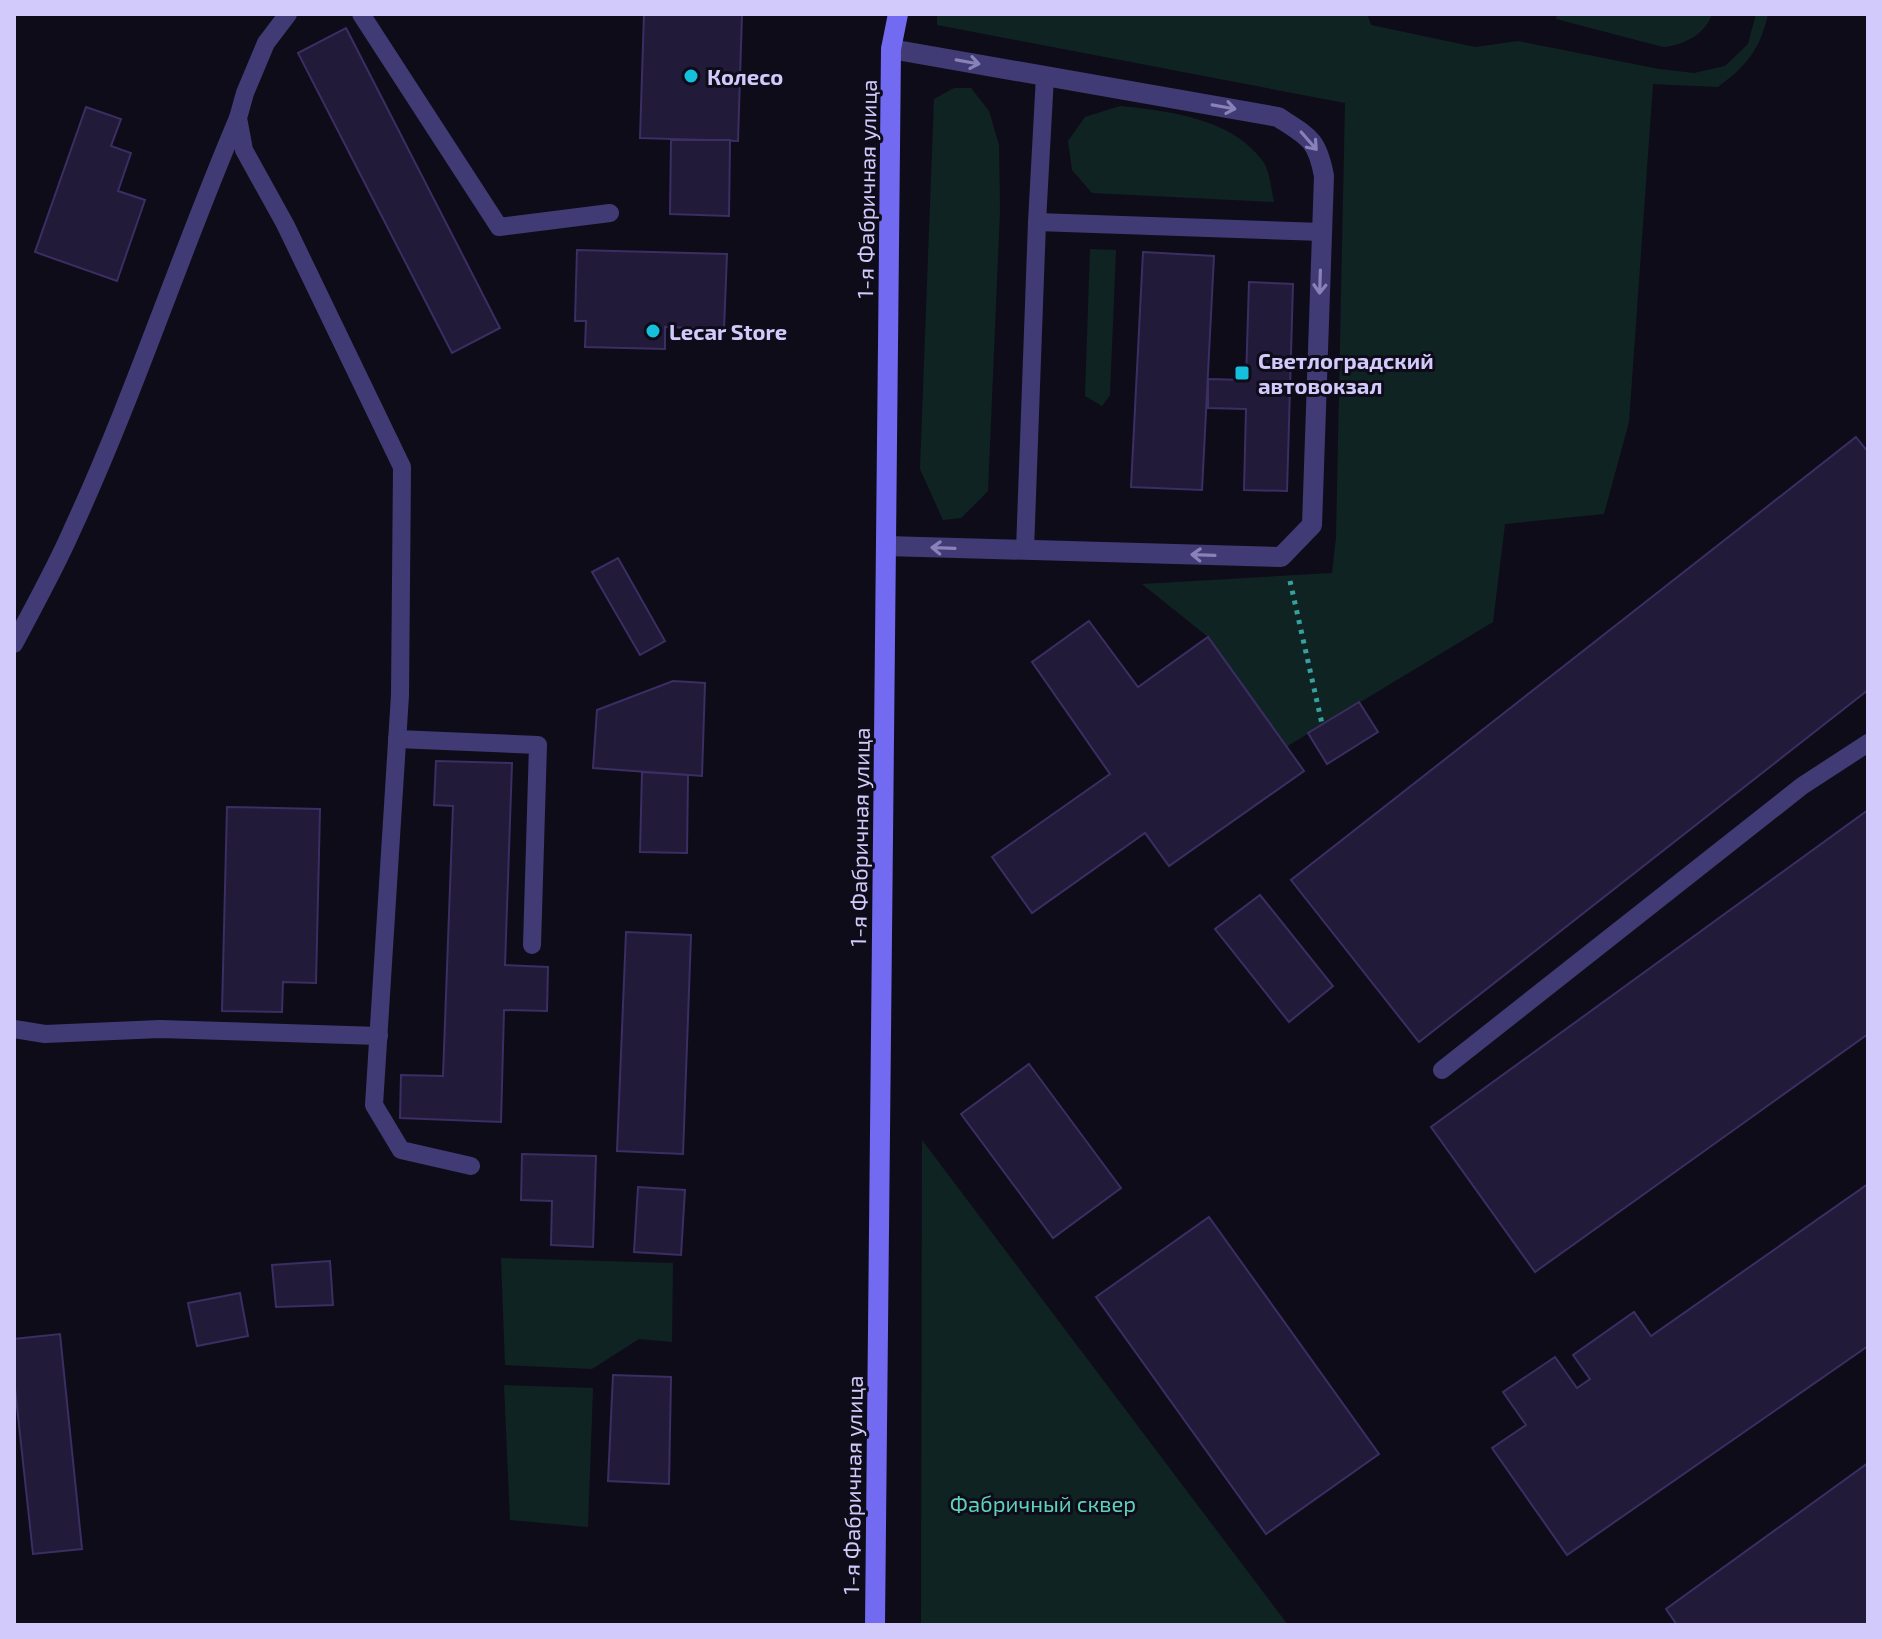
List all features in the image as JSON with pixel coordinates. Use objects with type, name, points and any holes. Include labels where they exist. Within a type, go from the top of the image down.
[{"type":"main road","points":[[886,14],[891,49]]},
{"type":"main road","points":[[891,49],[898,14]]},
{"type":"main road","name":"1-я Фабричная улица","points":[[875,1625],[891,49]]},
{"type":"street","points":[[886,546],[1281,557],[1312,525],[1324,176],[1313,140],[1278,117],[891,49]]},
{"type":"lane","points":[[14,644],[73,529],[266,43],[288,14]]},
{"type":"lane","points":[[361,14],[499,227],[610,213]]},
{"type":"lane","points":[[1025,550],[1045,76]]},
{"type":"lane","points":[[238,118],[244,150],[285,224],[402,467],[400,695],[374,1105],[401,1150],[471,1166]]},
{"type":"lane","points":[[1037,222],[1322,232]]},
{"type":"lane","points":[[397,739],[538,745],[532,945]]},
{"type":"lane","points":[[1442,1070],[1802,786],[1868,743]]},
{"type":"lane","points":[[14,1029],[45,1034],[160,1029],[379,1036]]},
{"type":"path","points":[[1288,576],[1322,724]]},
{"type":"green space","points":[[937,14],[1367,14],[1371,25],[1475,47],[1518,41],[1694,73],[1725,66],[1748,44],[1756,14],[1768,14],[1761,38],[1751,56],[1718,87],[1653,84],[1629,422],[1604,514],[1505,524],[1493,622],[1286,747],[1208,637],[1142,584],[1332,573],[1336,538],[1345,103],[937,25]]},
{"type":"green space","points":[[1557,14],[1712,14],[1692,38],[1663,47],[1556,19]]},
{"type":"green space","points":[[954,88],[971,88],[989,111],[999,145],[1000,210],[988,491],[961,518],[943,520],[920,469],[934,99]]},
{"type":"green space","points":[[1120,106],[1178,114],[1233,135],[1249,146],[1265,164],[1274,202],[1092,193],[1072,170],[1068,141],[1085,117]]},
{"type":"green space","points":[[1090,249],[1116,250],[1110,395],[1102,406],[1085,396]]},
{"type":"green space","name":"Фабричный сквер","points":[[922,1140],[1288,1625],[921,1625]]},
{"type":"green space","points":[[501,1258],[673,1263],[672,1342],[639,1339],[592,1369],[505,1365]]},
{"type":"green space","points":[[504,1385],[593,1388],[588,1527],[510,1520]]},
{"type":"building","name":"Колесо","points":[[644,14],[742,14],[738,141],[640,138]]},
{"type":"building","points":[[346,28],[500,328],[452,353],[298,53]]},
{"type":"building","points":[[86,107],[121,119],[111,146],[131,153],[118,191],[145,200],[117,281],[35,252]]},
{"type":"building","points":[[671,140],[730,140],[729,216],[670,214]]},
{"type":"building","points":[[577,250],[727,254],[724,329],[665,327],[665,349],[585,347],[586,321],[575,321]]},
{"type":"building","points":[[1143,252],[1214,256],[1202,490],[1131,487]]},
{"type":"building","points":[[1249,282],[1293,284],[1287,491],[1244,490],[1246,409],[1208,408],[1208,379],[1246,380]]},
{"type":"building","points":[[1856,437],[1868,452],[1868,690],[1419,1042],[1291,880]]},
{"type":"building","points":[[618,558],[665,641],[640,655],[592,572]]},
{"type":"building","points":[[1089,621],[1138,687],[1208,637],[1304,771],[1169,866],[1145,833],[1032,913],[992,857],[1110,774],[1032,662]]},
{"type":"building","points":[[673,681],[705,683],[702,776],[593,768],[597,710]]},
{"type":"building","points":[[1359,702],[1378,732],[1327,764],[1308,733]]},
{"type":"building","points":[[436,761],[512,763],[505,965],[548,967],[547,1011],[504,1010],[501,1122],[400,1118],[401,1075],[443,1076],[453,806],[434,805]]},
{"type":"building","points":[[642,772],[688,775],[687,853],[640,852]]},
{"type":"building","points":[[227,807],[320,809],[316,983],[283,982],[282,1012],[222,1011]]},
{"type":"building","points":[[1868,810],[1868,1034],[1535,1272],[1431,1127]]},
{"type":"building","points":[[1260,895],[1333,986],[1289,1022],[1215,929]]},
{"type":"building","points":[[626,932],[691,935],[683,1154],[617,1151]]},
{"type":"building","points":[[1029,1064],[1121,1188],[1053,1238],[961,1114]]},
{"type":"building","points":[[522,1154],[596,1156],[593,1247],[551,1245],[552,1201],[521,1200]]},
{"type":"building","points":[[1868,1184],[1868,1346],[1567,1555],[1492,1448],[1526,1425],[1503,1392],[1555,1357],[1577,1388],[1590,1379],[1573,1355],[1634,1312],[1651,1336]]},
{"type":"building","points":[[638,1187],[685,1190],[681,1255],[634,1252]]},
{"type":"building","points":[[1209,1217],[1379,1454],[1266,1534],[1096,1297]]},
{"type":"building","points":[[330,1261],[333,1305],[276,1307],[272,1265]]},
{"type":"building","points":[[240,1293],[248,1336],[197,1346],[188,1303]]},
{"type":"building","points":[[60,1334],[82,1549],[33,1554],[14,1379],[14,1339]]},
{"type":"building","points":[[613,1375],[671,1377],[669,1484],[608,1481]]},
{"type":"building","points":[[1868,1463],[1868,1625],[1677,1625],[1666,1609]]},
{"type":"place","name":"Колесо","points":[[691,76]]},
{"type":"place","name":"Lecar Store","points":[[653,331]]},
{"type":"place","name":"Светлоградский автовокзал","points":[[1242,373]]}]
